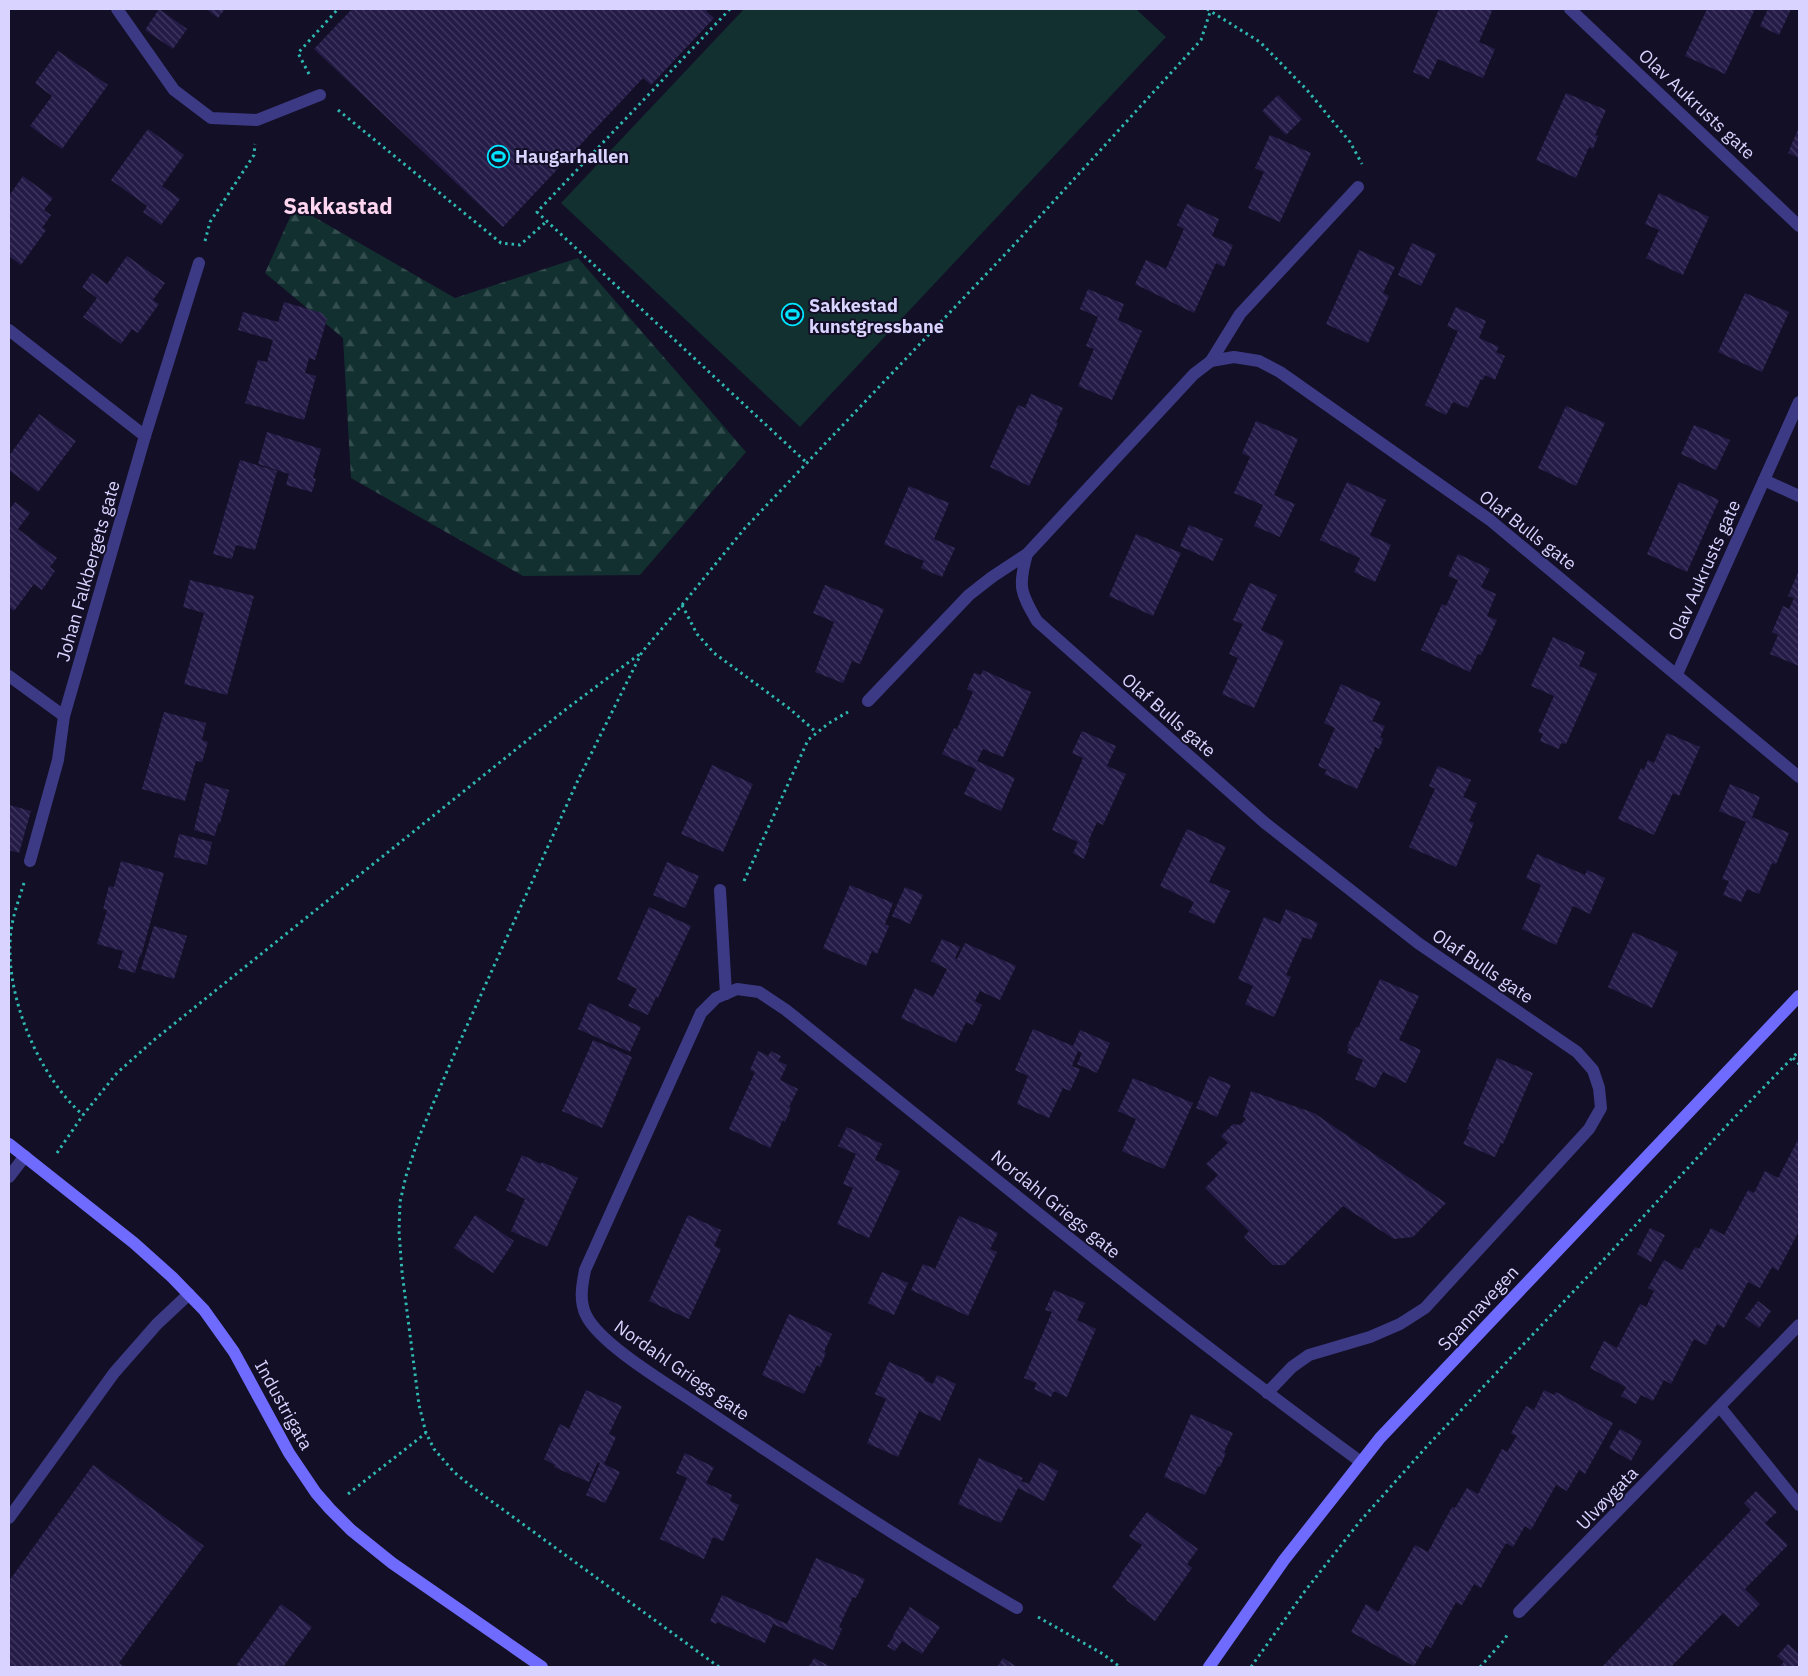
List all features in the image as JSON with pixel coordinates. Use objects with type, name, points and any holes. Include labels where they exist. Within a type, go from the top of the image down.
[{"type":"main road","name":"Spannavegen","points":[[1209,1667],[1284,1560],[1393,1423],[1799,996]]},
{"type":"main road","name":"Industrigata","points":[[9,1144],[134,1244],[172,1277],[204,1310],[234,1352],[289,1453],[316,1493],[351,1530],[392,1563],[542,1667]]},
{"type":"street","points":[[117,9],[174,90],[212,118],[258,120],[320,95]]},
{"type":"street","name":"Olav Aukrusts gate","points":[[1570,9],[1799,226]]},
{"type":"street","name":"Olaf Bulls gate","points":[[868,701],[969,595],[1027,554],[1194,374],[1211,361],[1240,314],[1358,187]]},
{"type":"street","name":"Johan Falkbergets gate","points":[[30,861],[58,760],[64,716],[145,436],[199,263]]},
{"type":"street","points":[[9,330],[145,436]]},
{"type":"street","name":"Olaf Bulls gate","points":[[1211,361],[1234,357],[1259,361],[1280,372],[1490,520],[1799,776]]},
{"type":"street","name":"Olav Aukrusts gate","points":[[1677,674],[1799,402]]},
{"type":"street","points":[[1764,480],[1799,496]]},
{"type":"street","name":"Olaf Bulls gate","points":[[1027,554],[1021,576],[1024,599],[1037,621],[1265,822],[1418,943],[1577,1052],[1592,1070],[1599,1088],[1601,1108],[1589,1129],[1425,1308],[1400,1324],[1370,1337],[1309,1355],[1292,1366],[1267,1393]]},
{"type":"street","points":[[9,676],[64,716]]},
{"type":"street","points":[[720,890],[726,994]]},
{"type":"street","name":"Nordahl Griegs gate","points":[[1017,1608],[972,1583],[784,1464],[603,1338],[586,1315],[581,1296],[585,1270],[702,1012],[716,998],[737,989],[759,992],[786,1010],[1152,1304],[1267,1393],[1361,1462]]},
{"type":"street","points":[[9,1177],[25,1156]]},
{"type":"street","points":[[9,1518],[114,1373],[157,1324],[188,1294]]},
{"type":"street","name":"Ulvøygata","points":[[1519,1612],[1799,1325]]},
{"type":"street","points":[[1720,1407],[1799,1505]]},
{"type":"path","points":[[338,9],[298,52],[320,95],[501,243],[520,245],[547,221]]},
{"type":"path","points":[[730,9],[538,212],[807,463]]},
{"type":"path","points":[[44,1172],[83,1115],[117,1073],[154,1040],[519,747],[642,652],[745,528],[1012,247],[1201,40],[1210,10],[1260,42],[1307,90],[1350,142],[1362,162],[1362,174],[1358,187]]},
{"type":"path","points":[[199,263],[210,222],[254,155],[258,120]]},
{"type":"path","points":[[682,605],[697,634],[714,653],[816,732]]},
{"type":"path","points":[[642,652],[578,780],[517,913],[419,1137],[406,1176],[400,1202],[399,1231],[402,1272],[419,1405],[426,1432],[434,1449],[454,1472],[472,1487],[719,1667]]},
{"type":"path","points":[[742,884],[808,740],[816,732],[868,701]]},
{"type":"path","points":[[30,861],[10,933],[10,962],[15,998],[23,1021],[44,1065],[60,1090],[83,1115]]},
{"type":"path","points":[[1252,1667],[1305,1591],[1361,1520],[1398,1478],[1731,1121],[1799,1051]]},
{"type":"path","points":[[1793,1058],[1799,1064]]},
{"type":"path","points":[[330,1509],[426,1432]]},
{"type":"path","points":[[1017,1608],[1046,1620],[1103,1654],[1120,1667]]},
{"type":"path","points":[[1480,1667],[1504,1639],[1519,1612]]},
{"type":"green space","name":"Sakkestad kunstgressbane","points":[[744,9],[1136,9],[1166,37],[800,427],[561,203]]},
{"type":"green space","points":[[295,206],[455,298],[578,258],[746,452],[640,575],[523,576],[351,478],[343,338],[265,273]]},
{"type":"building","points":[[159,9],[187,29],[173,49],[145,30]]},
{"type":"building","points":[[206,9],[225,9],[218,18]]},
{"type":"building","name":"Haugarhallen","points":[[352,9],[708,9],[706,11],[714,18],[651,85],[643,78],[503,227],[314,49]]},
{"type":"building","points":[[1439,9],[1493,9],[1479,42],[1495,49],[1483,78],[1438,59],[1429,79],[1413,72]]},
{"type":"building","points":[[1707,9],[1755,9],[1725,74],[1685,56]]},
{"type":"building","points":[[1768,9],[1791,9],[1779,35],[1760,26]]},
{"type":"building","points":[[58,51],[108,85],[62,149],[30,126],[52,96],[35,83]]},
{"type":"building","points":[[1566,93],[1606,110],[1595,135],[1598,136],[1593,149],[1589,147],[1576,178],[1536,160]]},
{"type":"building","points":[[1278,95],[1302,119],[1286,135],[1262,111]]},
{"type":"building","points":[[1799,127],[1799,158],[1788,153]]},
{"type":"building","points":[[148,129],[184,155],[162,186],[180,199],[161,225],[143,212],[147,206],[111,180]]},
{"type":"building","points":[[1270,135],[1311,153],[1280,222],[1248,208],[1264,172],[1255,168]]},
{"type":"building","points":[[23,176],[53,198],[44,210],[51,215],[42,228],[46,230],[21,265],[9,256],[9,196]]},
{"type":"building","points":[[1659,193],[1709,217],[1683,275],[1646,258],[1659,230],[1645,224]]},
{"type":"building","points":[[1187,204],[1219,219],[1212,236],[1233,245],[1224,267],[1216,263],[1194,313],[1135,284],[1146,260],[1166,269],[1184,229],[1177,225]]},
{"type":"building","points":[[1412,243],[1436,254],[1421,286],[1398,275]]},
{"type":"building","points":[[1359,250],[1395,267],[1383,293],[1389,296],[1368,343],[1326,324]]},
{"type":"building","points":[[127,256],[165,283],[153,300],[159,304],[138,333],[132,329],[121,344],[83,317],[97,298],[82,287],[92,273],[107,284]]},
{"type":"building","points":[[1088,289],[1124,304],[1118,320],[1142,331],[1112,400],[1078,386],[1094,349],[1086,346],[1098,317],[1080,309]]},
{"type":"building","points":[[1745,293],[1789,312],[1762,372],[1718,352]]},
{"type":"building","points":[[284,302],[322,313],[327,319],[315,360],[309,358],[305,373],[316,376],[304,420],[245,403],[258,360],[267,362],[273,340],[238,330],[243,312],[278,322]]},
{"type":"building","points":[[1456,307],[1486,321],[1479,338],[1499,347],[1496,352],[1505,356],[1495,380],[1485,375],[1483,380],[1481,379],[1468,408],[1453,402],[1446,415],[1425,405],[1458,331],[1447,326]]},
{"type":"building","points":[[1031,394],[1063,408],[1029,486],[990,467],[1018,405],[1025,408]]},
{"type":"building","points":[[1566,406],[1605,423],[1576,486],[1538,468]]},
{"type":"building","points":[[39,414],[76,441],[38,492],[9,470],[9,456]]},
{"type":"building","points":[[1256,421],[1298,439],[1274,495],[1295,504],[1280,537],[1254,526],[1263,505],[1234,493],[1250,457],[1242,453]]},
{"type":"building","points":[[1694,425],[1730,440],[1716,470],[1681,454]]},
{"type":"building","points":[[267,432],[321,449],[313,478],[316,479],[312,492],[286,485],[289,474],[258,464]]},
{"type":"building","points":[[240,460],[277,471],[255,550],[236,545],[232,559],[213,554]]},
{"type":"building","points":[[1347,482],[1386,500],[1370,535],[1391,545],[1375,582],[1354,572],[1360,558],[1320,540]]},
{"type":"building","points":[[1679,482],[1719,500],[1687,572],[1647,554]]},
{"type":"building","points":[[909,486],[949,503],[934,539],[955,548],[942,577],[921,568],[924,561],[884,544]]},
{"type":"building","points":[[15,502],[30,513],[18,529],[57,558],[50,567],[55,571],[42,590],[34,584],[14,611],[9,607],[9,510]]},
{"type":"building","points":[[1189,525],[1223,539],[1213,561],[1180,546]]},
{"type":"building","points":[[1136,534],[1181,553],[1153,616],[1109,596]]},
{"type":"building","points":[[1458,554],[1490,569],[1481,587],[1496,594],[1487,616],[1497,620],[1481,655],[1478,654],[1470,672],[1421,650],[1442,604],[1446,606],[1458,580],[1448,576]]},
{"type":"building","points":[[1799,570],[1799,666],[1770,654],[1778,635],[1772,632],[1783,606],[1789,609],[1794,598],[1788,596]]},
{"type":"building","points":[[190,580],[254,596],[227,695],[184,684],[204,613],[183,607]]},
{"type":"building","points":[[1250,583],[1277,595],[1261,630],[1284,641],[1254,708],[1222,694],[1238,658],[1229,654],[1243,624],[1233,620]]},
{"type":"building","points":[[825,585],[884,609],[860,664],[852,661],[843,683],[815,672],[834,622],[813,613]]},
{"type":"building","points":[[1553,637],[1585,652],[1579,666],[1597,674],[1566,744],[1561,743],[1559,749],[1540,741],[1543,734],[1538,732],[1554,696],[1531,686]]},
{"type":"building","points":[[983,670],[1031,692],[1003,757],[983,749],[977,761],[1015,778],[1001,811],[964,794],[976,769],[942,754],[954,728],[957,729],[973,692],[967,689],[974,673],[981,675]]},
{"type":"building","points":[[1341,684],[1381,702],[1372,721],[1385,726],[1380,737],[1383,739],[1379,749],[1375,747],[1357,789],[1324,774],[1327,770],[1318,766],[1335,728],[1324,723]]},
{"type":"building","points":[[164,712],[206,723],[202,740],[208,742],[202,762],[196,761],[185,801],[142,789]]},
{"type":"building","points":[[1082,731],[1116,746],[1107,766],[1126,774],[1103,825],[1097,822],[1088,842],[1090,843],[1084,859],[1073,853],[1078,842],[1052,830],[1083,758],[1072,753]]},
{"type":"building","points":[[1667,733],[1700,747],[1679,796],[1673,793],[1654,835],[1618,819],[1641,768],[1644,770],[1648,760],[1654,763]]},
{"type":"building","points":[[712,765],[753,784],[723,852],[681,834]]},
{"type":"building","points":[[1438,766],[1471,780],[1463,797],[1477,803],[1469,821],[1474,823],[1456,867],[1409,847],[1435,789],[1429,786]]},
{"type":"building","points":[[205,783],[229,790],[215,836],[194,830]]},
{"type":"building","points":[[1730,784],[1760,797],[1752,817],[1789,833],[1776,864],[1772,863],[1759,894],[1747,889],[1741,902],[1723,895],[1729,881],[1722,879],[1746,822],[1719,811]]},
{"type":"building","points":[[9,805],[31,811],[19,853],[9,850]]},
{"type":"building","points":[[1187,829],[1226,847],[1209,882],[1230,891],[1214,924],[1189,912],[1194,902],[1160,886]]},
{"type":"building","points":[[179,834],[212,842],[207,865],[174,857]]},
{"type":"building","points":[[1537,854],[1585,875],[1587,870],[1605,878],[1590,914],[1573,906],[1556,945],[1522,929],[1541,885],[1526,878]]},
{"type":"building","points":[[121,861],[164,873],[135,973],[118,968],[123,951],[97,944],[107,910],[103,909],[109,886],[114,887]]},
{"type":"building","points":[[667,862],[699,876],[685,908],[653,895]]},
{"type":"building","points":[[850,885],[893,903],[885,924],[889,926],[877,954],[872,951],[866,966],[823,948]]},
{"type":"building","points":[[905,887],[923,895],[910,924],[892,916]]},
{"type":"building","points":[[649,907],[691,926],[658,998],[656,997],[648,1015],[628,1006],[637,989],[617,979]]},
{"type":"building","points":[[1286,909],[1318,923],[1311,940],[1303,937],[1286,975],[1291,977],[1274,1017],[1245,1004],[1253,986],[1238,979],[1264,917],[1280,924]]},
{"type":"building","points":[[154,926],[187,936],[174,979],[141,969]]},
{"type":"building","points":[[1633,932],[1678,952],[1652,1008],[1608,987]]},
{"type":"building","points":[[942,939],[960,947],[955,958],[957,959],[965,943],[1016,966],[1000,1000],[980,991],[975,1001],[982,1005],[973,1025],[966,1022],[956,1043],[901,1018],[915,988],[933,997],[947,969],[931,961]]},
{"type":"building","points":[[1380,979],[1419,996],[1399,1040],[1421,1050],[1406,1083],[1383,1072],[1375,1088],[1355,1079],[1363,1060],[1347,1053],[1349,1047],[1347,1046],[1356,1027],[1358,1028]]},
{"type":"building","points":[[589,1003],[641,1027],[630,1052],[578,1029]]},
{"type":"building","points":[[1033,1029],[1073,1046],[1080,1030],[1110,1043],[1097,1073],[1077,1064],[1082,1053],[1078,1051],[1072,1066],[1080,1069],[1070,1091],[1063,1088],[1049,1118],[1017,1104],[1028,1076],[1015,1070]]},
{"type":"building","points":[[593,1040],[632,1057],[602,1128],[562,1111]]},
{"type":"building","points":[[758,1051],[768,1056],[771,1051],[781,1056],[778,1061],[787,1065],[780,1080],[798,1089],[789,1107],[791,1108],[785,1122],[783,1120],[770,1148],[729,1129],[755,1072],[750,1070]]},
{"type":"building","points":[[1497,1058],[1533,1073],[1503,1144],[1501,1143],[1495,1157],[1463,1144],[1470,1130],[1467,1129]]},
{"type":"building","points":[[1209,1076],[1231,1085],[1217,1117],[1196,1108]]},
{"type":"building","points":[[1133,1078],[1193,1103],[1164,1169],[1122,1151],[1136,1119],[1118,1111]]},
{"type":"building","points":[[1251,1091],[1314,1113],[1446,1203],[1413,1237],[1394,1239],[1343,1206],[1284,1265],[1273,1265],[1244,1237],[1249,1231],[1205,1188],[1218,1175],[1206,1164],[1228,1143],[1221,1136],[1233,1124],[1240,1125],[1246,1119],[1243,1116]]},
{"type":"building","points":[[847,1127],[882,1144],[875,1160],[900,1171],[869,1238],[837,1224],[853,1188],[843,1184],[856,1154],[838,1146]]},
{"type":"building","points":[[1799,1138],[1799,1231],[1778,1271],[1772,1267],[1760,1288],[1748,1282],[1724,1328],[1717,1324],[1706,1345],[1694,1339],[1671,1384],[1664,1380],[1653,1401],[1641,1395],[1636,1404],[1621,1396],[1626,1387],[1590,1368],[1604,1341],[1617,1348],[1640,1304],[1646,1307],[1654,1291],[1648,1288],[1664,1260],[1682,1270],[1695,1247],[1699,1249],[1711,1228],[1724,1235],[1748,1190],[1754,1193],[1765,1171],[1778,1178]]},
{"type":"building","points":[[522,1155],[578,1178],[547,1247],[511,1231],[525,1199],[506,1190]]},
{"type":"building","points":[[475,1215],[514,1241],[493,1273],[454,1248]]},
{"type":"building","points":[[688,1215],[721,1230],[714,1246],[721,1249],[689,1319],[649,1301]]},
{"type":"building","points":[[959,1216],[998,1233],[990,1249],[997,1252],[968,1316],[911,1290],[923,1264],[935,1269]]},
{"type":"building","points":[[1650,1228],[1665,1235],[1651,1262],[1637,1254]]},
{"type":"building","points":[[882,1272],[908,1283],[894,1315],[868,1303]]},
{"type":"building","points":[[1054,1290],[1085,1303],[1077,1320],[1096,1329],[1067,1397],[1054,1391],[1051,1397],[1034,1389],[1037,1383],[1024,1378],[1052,1312],[1045,1310]]},
{"type":"building","points":[[1758,1301],[1771,1311],[1759,1328],[1745,1318]]},
{"type":"building","points":[[789,1314],[832,1334],[820,1367],[817,1365],[804,1394],[762,1375]]},
{"type":"building","points":[[889,1362],[925,1378],[924,1380],[933,1384],[937,1375],[956,1384],[940,1421],[919,1411],[898,1457],[867,1443],[886,1399],[875,1394]]},
{"type":"building","points":[[586,1390],[622,1406],[609,1434],[616,1437],[604,1464],[620,1472],[605,1503],[586,1495],[600,1463],[598,1462],[589,1482],[554,1467],[555,1465],[544,1459],[560,1424],[569,1429]]},
{"type":"building","points":[[1544,1390],[1554,1395],[1556,1392],[1613,1423],[1585,1474],[1579,1470],[1567,1491],[1556,1485],[1531,1530],[1525,1526],[1513,1547],[1506,1543],[1481,1588],[1474,1584],[1462,1605],[1456,1602],[1431,1648],[1426,1645],[1414,1666],[1351,1632],[1366,1604],[1378,1612],[1415,1545],[1428,1552],[1452,1507],[1455,1508],[1467,1488],[1478,1494],[1502,1449],[1507,1452],[1517,1436],[1511,1433],[1526,1406],[1534,1410]]},
{"type":"building","points":[[1191,1414],[1233,1433],[1224,1452],[1226,1453],[1220,1467],[1218,1466],[1205,1495],[1164,1477]]},
{"type":"building","points":[[1620,1429],[1642,1441],[1631,1461],[1609,1448]]},
{"type":"building","points":[[685,1453],[714,1467],[706,1483],[732,1495],[730,1501],[739,1505],[723,1541],[713,1537],[704,1559],[660,1539],[687,1478],[676,1473]]},
{"type":"building","points":[[979,1458],[1023,1478],[1021,1481],[1029,1484],[1040,1462],[1058,1471],[1044,1501],[1018,1488],[1001,1523],[958,1504]]},
{"type":"building","points":[[93,1465],[204,1546],[119,1663],[125,1667],[9,1667],[9,1581]]},
{"type":"building","points":[[1756,1491],[1777,1512],[1765,1523],[1788,1545],[1745,1589],[1760,1604],[1738,1627],[1723,1613],[1671,1667],[1602,1667],[1751,1510],[1744,1503]]},
{"type":"building","points":[[1147,1512],[1198,1549],[1187,1564],[1192,1568],[1155,1621],[1126,1600],[1112,1587],[1142,1545],[1129,1536]]},
{"type":"building","points":[[816,1558],[865,1579],[856,1598],[853,1597],[839,1627],[842,1629],[833,1650],[773,1624],[765,1643],[717,1622],[716,1624],[710,1621],[722,1595],[787,1624]]},
{"type":"building","points":[[281,1604],[312,1627],[283,1667],[235,1667]]},
{"type":"building","points":[[910,1607],[940,1627],[922,1654],[902,1641],[895,1651],[887,1646]]},
{"type":"building","points":[[1788,1644],[1799,1654],[1799,1667],[1779,1667],[1784,1662],[1777,1656]]},
{"type":"building","points":[[814,1658],[831,1667],[809,1667]]},
{"type":"building","points":[[1003,1658],[1017,1667],[997,1667]]},
{"type":"place","name":"Haugarhallen","points":[[499,156]]},
{"type":"place","name":"Sakkestad kunstgressbane","points":[[793,315]]},
{"type":"district","name":"Sakkastad","points":[[338,205]]}]
